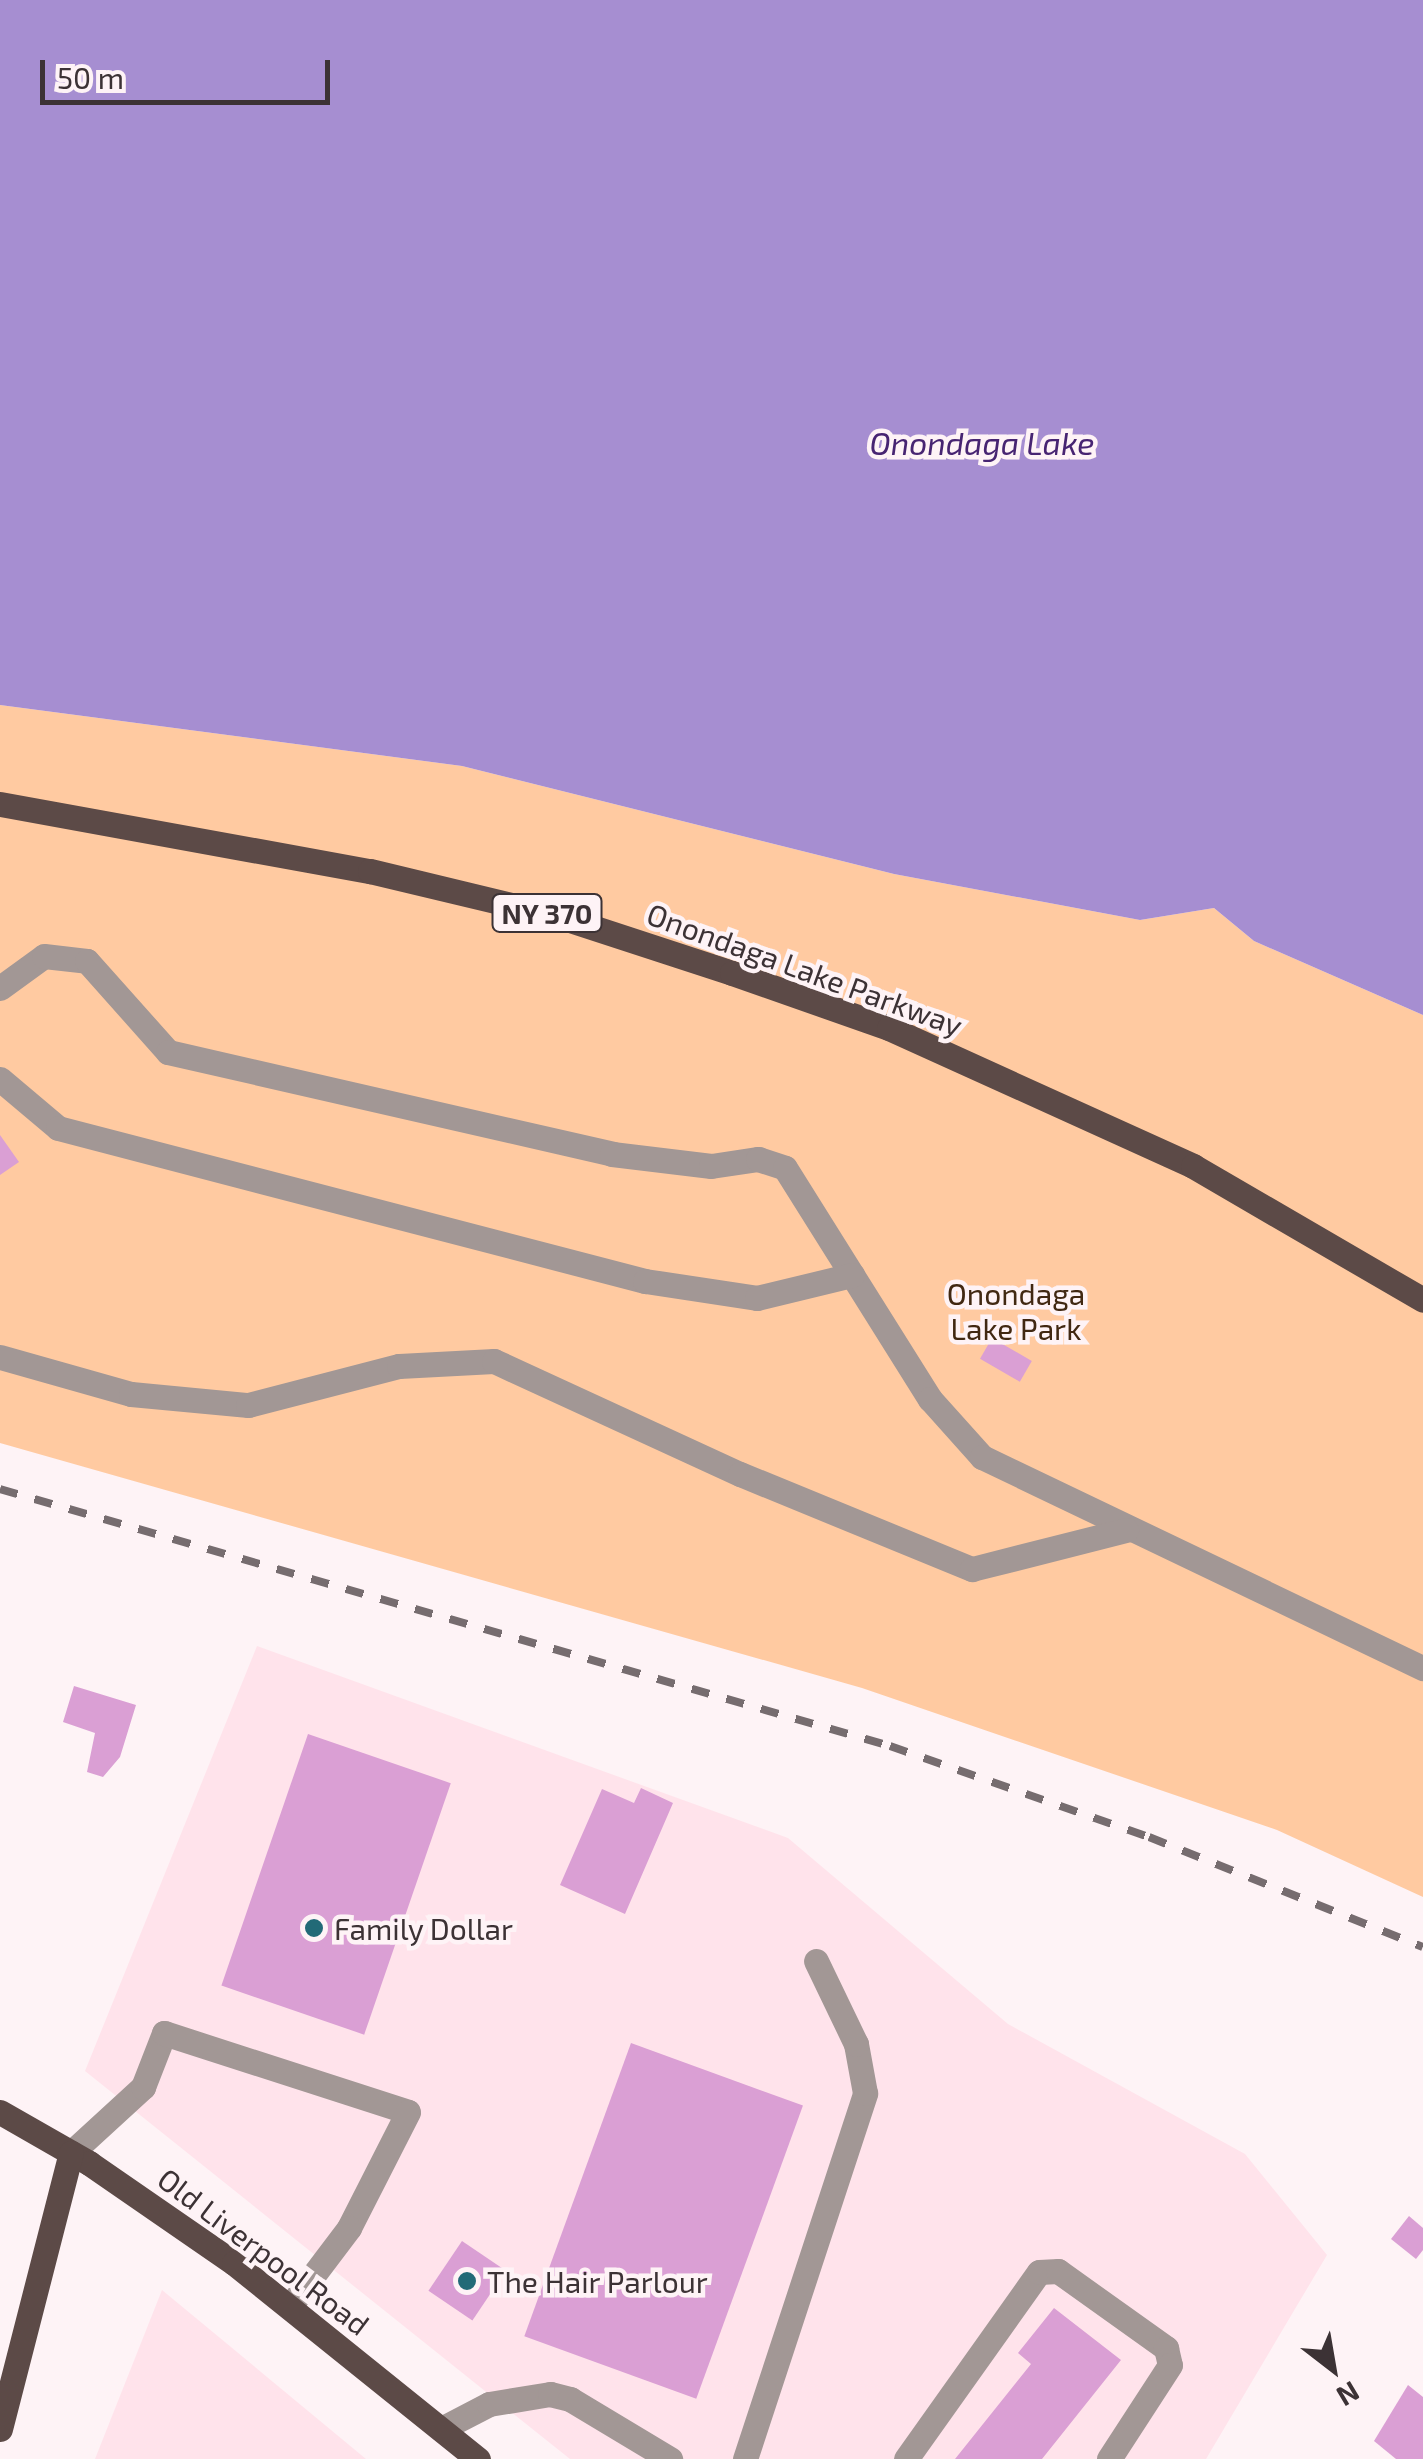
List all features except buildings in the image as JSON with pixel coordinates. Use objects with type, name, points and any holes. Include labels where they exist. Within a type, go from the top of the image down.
[{"type":"main road","name":"Onondaga Lake Parkway","points":[[0,804],[370,871],[558,916],[750,979],[890,1028],[1193,1166],[1423,1300]]},
{"type":"main road","name":"Old Liverpool Road","points":[[0,2112],[71,2152],[290,2306],[478,2459]]},
{"type":"main road","points":[[0,2429],[71,2152]]},
{"type":"lane","points":[[0,988],[44,956],[87,961],[168,1052],[612,1154],[711,1166],[758,1159],[785,1168],[930,1400],[982,1457],[1126,1530],[1423,1668]]},
{"type":"lane","points":[[0,1080],[58,1128],[645,1281],[757,1298],[852,1274]]},
{"type":"lane","points":[[0,1358],[131,1394],[248,1406],[399,1366],[494,1361],[972,1569],[1126,1530]]},
{"type":"lane","points":[[745,2459],[865,2092],[856,2044],[816,1960]]},
{"type":"lane","points":[[71,2152],[143,2087],[164,2033],[408,2112],[348,2228],[290,2306]]},
{"type":"lane","points":[[906,2459],[1039,2272],[1058,2271],[1166,2348],[1170,2366],[1109,2459]]},
{"type":"lane","points":[[440,2429],[489,2404],[550,2394],[570,2399],[670,2459]]},
{"type":"shaded area","points":[[257,1646],[788,1838],[1008,2024],[1245,2154],[1327,2255],[1206,2459],[570,2459],[85,2071]]},
{"type":"shaded area","points":[[162,2290],[366,2459],[95,2459]]},
{"type":"green space","name":"Onondaga Lake Park","points":[[0,705],[462,766],[894,874],[1140,920],[1214,908],[1254,941],[1423,1015],[1423,1897],[1277,1830],[862,1688],[0,1443]]},
{"type":"water","name":"Onondaga Lake","points":[[0,0],[1423,0],[1423,1015],[1254,941],[1214,908],[1140,920],[894,874],[462,766],[0,705]]},
{"type":"railway","points":[[0,1489],[890,1746],[1149,1837],[1423,1947]]},
{"type":"place","name":"Family Dollar","points":[[314,1928]]},
{"type":"place","name":"The Hair Parlour","points":[[467,2281]]}]
